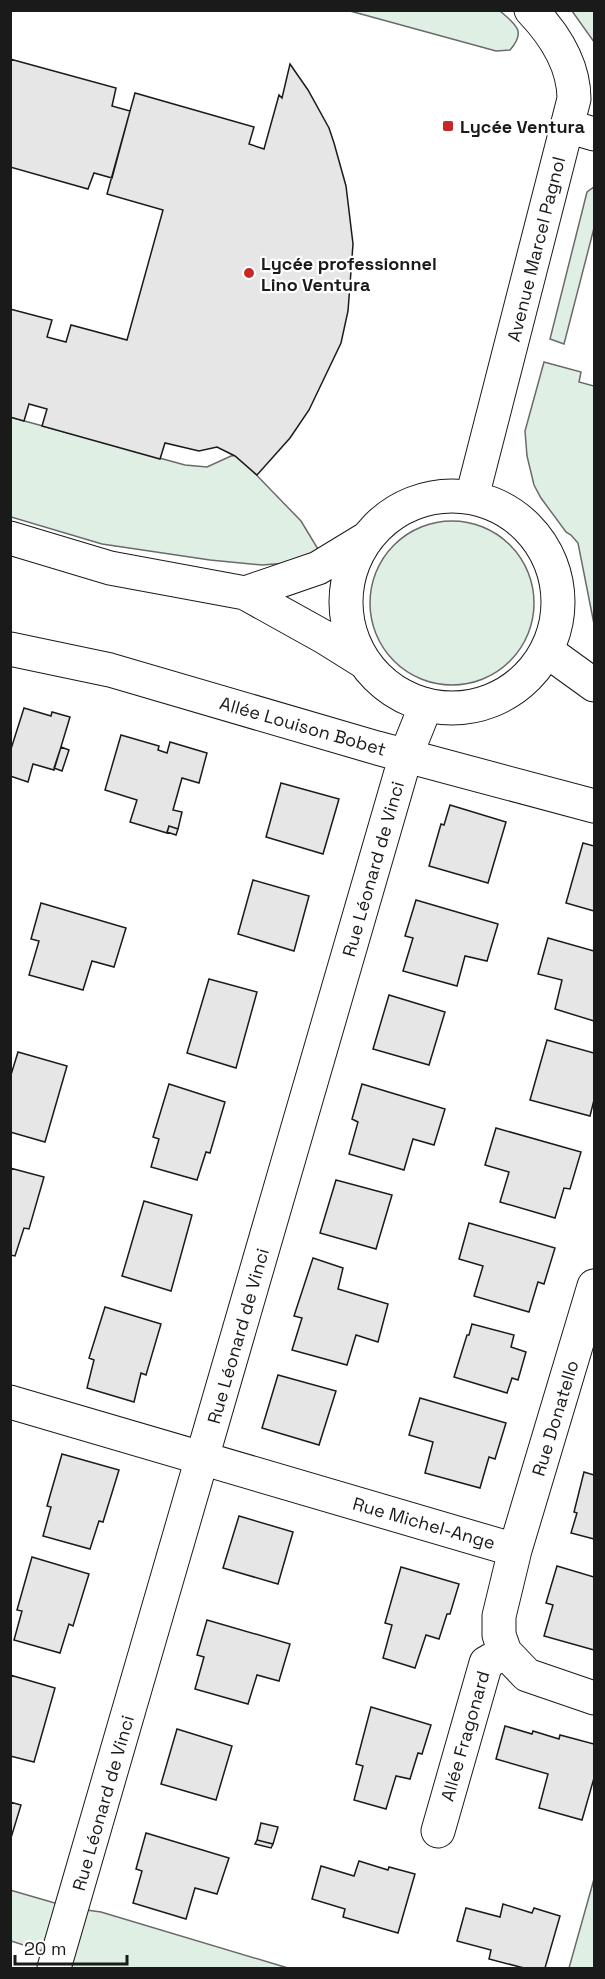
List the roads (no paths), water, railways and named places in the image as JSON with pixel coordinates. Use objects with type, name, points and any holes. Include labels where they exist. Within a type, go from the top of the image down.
[{"type":"street","name":"Avenue Marcel Pagnol","points":[[472,497],[581,130],[569,70],[553,35],[531,10]]},
{"type":"street","points":[[245,593],[318,568],[364,540],[386,518],[412,502],[442,495],[472,497],[504,508],[530,528],[549,555],[558,587],[558,620],[547,651],[525,680],[496,699],[461,708],[426,705],[402,696],[381,682],[364,662],[350,633],[345,601],[350,569],[364,540]]},
{"type":"street","points":[[10,538],[110,568],[245,593],[364,662]]},
{"type":"street","name":"Allée Louison Bobet","points":[[10,649],[110,670],[594,806]]},
{"type":"street","points":[[547,651],[594,685]]},
{"type":"street","name":"Rue Léonard de Vinci","points":[[54,1968],[406,755],[426,705]]},
{"type":"street","name":"Rue Donatello","points":[[515,1550],[594,1286]]},
{"type":"street","name":"Rue Michel-Ange","points":[[10,1402],[515,1550],[500,1616],[500,1635],[505,1652]]},
{"type":"street","points":[[505,1652],[527,1675],[594,1698]]},
{"type":"street","name":"Allée Fragonard","points":[[438,1831],[486,1663],[505,1652]]},
{"type":"place","name":"Lycée Ventura","points":[[448,126]]},
{"type":"place","name":"Lycée professionnel Lino Ventura","points":[[249,273]]}]
